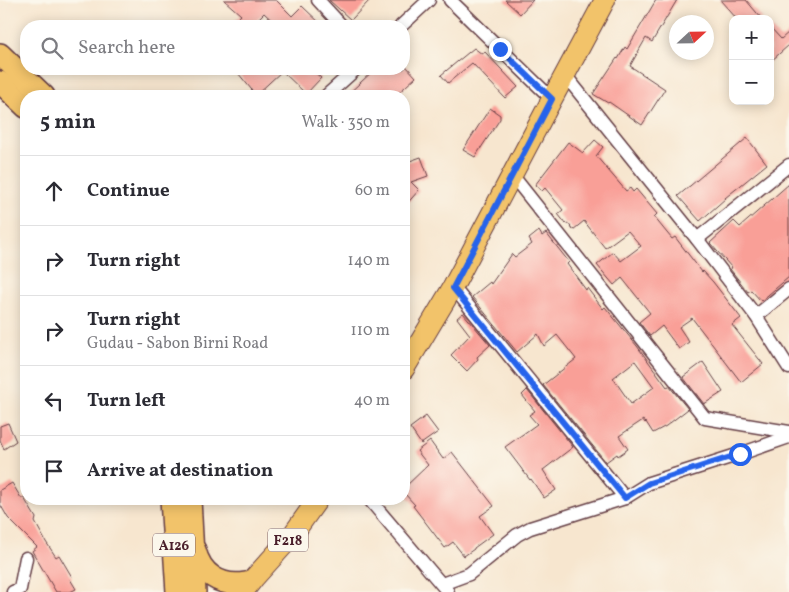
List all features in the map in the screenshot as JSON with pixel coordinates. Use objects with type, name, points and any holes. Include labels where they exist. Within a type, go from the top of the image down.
[{"type":"highway","points":[[0,54],[20,73]]},
{"type":"highway","points":[[22,75],[38,90]]},
{"type":"highway","points":[[0,82],[20,101]]},
{"type":"highway","name":"A126","points":[[171,505],[176,592]]},
{"type":"highway","name":"A126","points":[[190,505],[195,592]]},
{"type":"highway","name":"F218","points":[[193,543],[196,555],[211,576],[216,580],[244,586]]},
{"type":"main road","points":[[410,359],[453,288],[605,0]]},
{"type":"main road","name":"F218","points":[[244,586],[291,537],[314,505]]},
{"type":"street","points":[[318,0],[336,20]]},
{"type":"street","points":[[407,20],[429,0]]},
{"type":"street","points":[[450,0],[552,99]]},
{"type":"street","points":[[333,90],[349,75]]},
{"type":"street","points":[[565,75],[697,239],[756,316],[789,368]]},
{"type":"street","points":[[697,239],[789,165]]},
{"type":"street","points":[[512,175],[705,418],[789,432]]},
{"type":"street","points":[[453,288],[625,498]]},
{"type":"street","points":[[756,316],[789,289]]},
{"type":"street","points":[[374,505],[445,588],[469,574],[530,528],[625,498],[649,483],[789,437]]},
{"type":"street","points":[[13,592],[20,589],[26,558]]},
{"type":"building","points":[[224,0],[276,0],[292,16],[302,6],[317,20],[272,20],[264,13],[257,20],[236,20],[241,15]]},
{"type":"building","points":[[329,0],[370,0],[351,20]]},
{"type":"building","points":[[505,0],[533,0],[520,14]]},
{"type":"building","points":[[656,0],[677,0],[652,42],[646,38],[630,66],[665,89],[642,125],[609,102],[593,94],[625,47],[627,49]]},
{"type":"building","points":[[720,0],[746,0],[759,15],[733,15]]},
{"type":"building","points":[[774,31],[781,39],[789,32],[789,45],[774,58]]},
{"type":"building","points":[[474,48],[482,54],[485,52],[518,87],[505,98],[472,63],[448,83],[441,75]]},
{"type":"building","points":[[410,70],[416,77],[402,90],[352,90],[369,75],[410,75]]},
{"type":"building","points":[[240,75],[278,75],[261,90],[252,90]]},
{"type":"building","points":[[286,75],[318,75],[321,78],[310,90],[302,90]]},
{"type":"building","points":[[490,108],[500,115],[500,119],[475,157],[463,150]]},
{"type":"building","points":[[747,138],[767,164],[700,221],[678,196]]},
{"type":"building","points":[[595,140],[603,147],[596,156],[626,191],[630,188],[633,192],[636,189],[657,214],[654,217],[667,233],[672,239],[675,237],[741,318],[732,325],[763,364],[741,382],[692,318],[679,327],[689,342],[679,349],[662,326],[650,336],[639,322],[650,313],[622,278],[614,285],[597,265],[613,252],[621,261],[641,246],[628,231],[605,248],[584,221],[573,230],[568,223],[566,224],[558,214],[563,210],[545,188],[542,191],[535,185],[568,142],[583,153]]},
{"type":"building","points":[[421,157],[428,176],[411,182],[419,190],[410,200],[410,161]]},
{"type":"building","points":[[789,184],[789,277],[761,301],[751,290],[748,292],[730,269],[732,268],[710,243],[734,221],[740,227]]},
{"type":"building","points":[[539,231],[542,236],[546,233],[569,262],[567,264],[586,290],[587,288],[603,309],[605,307],[667,387],[669,386],[688,409],[666,426],[653,433],[643,420],[619,436],[628,449],[606,462],[543,385],[576,359],[557,335],[544,346],[538,334],[517,352],[472,297],[490,282],[491,284],[512,254],[515,257],[532,244],[529,239]],"holes":[[[635,361],[654,387],[631,404],[613,378]]]},
{"type":"building","points":[[463,313],[490,345],[477,357],[478,359],[467,371],[451,355],[470,335],[457,318]]},
{"type":"building","points":[[703,362],[723,392],[704,404],[683,377]]},
{"type":"building","points":[[527,390],[573,447],[543,470],[556,490],[544,498],[505,447],[537,424],[529,415],[535,411],[522,395]]},
{"type":"building","points":[[426,416],[438,432],[421,444],[410,428]]},
{"type":"building","points":[[8,423],[16,441],[4,449],[0,440],[0,426]]},
{"type":"building","points":[[430,441],[443,459],[452,452],[494,506],[480,516],[493,534],[464,556],[453,542],[445,548],[410,500],[410,482],[428,465],[417,451]]},
{"type":"building","points":[[12,483],[20,496],[20,505],[28,505],[46,542],[56,557],[59,555],[72,577],[70,579],[76,589],[70,592],[56,592],[32,551],[37,547],[8,518],[0,504],[0,490]]},
{"type":"route","points":[[500,49],[552,99],[453,288],[625,498],[649,483],[740,454]]}]
